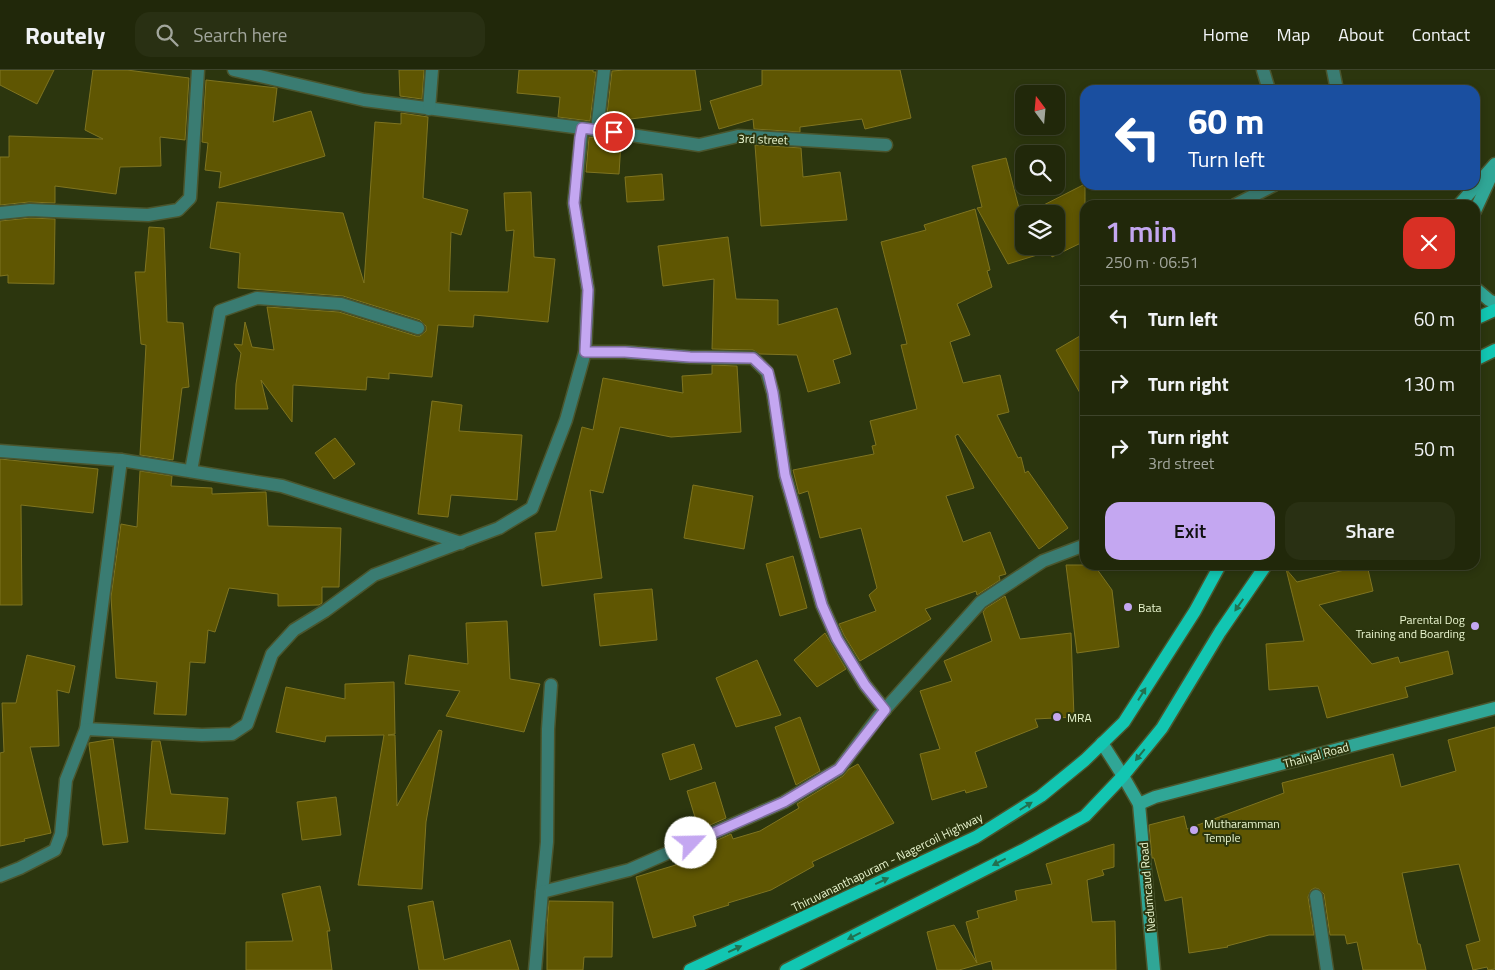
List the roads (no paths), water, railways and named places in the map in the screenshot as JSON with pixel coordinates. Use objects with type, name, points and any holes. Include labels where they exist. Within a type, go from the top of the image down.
[{"type":"main road","points":[[1480,182],[1495,166]]},
{"type":"main road","points":[[1480,200],[1495,166]]},
{"type":"main road","points":[[1464,200],[1473,190]]},
{"type":"main road","points":[[1480,292],[1495,303]]},
{"type":"main road","points":[[1480,317],[1495,310]]},
{"type":"main road","points":[[1480,358],[1495,350]]},
{"type":"main road","name":"Thiruvananthapuram - Nagercoil Highway","points":[[690,970],[976,837],[1041,796],[1085,760],[1124,722],[1194,611],[1217,570]]},
{"type":"main road","points":[[786,970],[1017,854],[1085,816],[1123,776],[1162,728],[1220,632],[1263,570]]},
{"type":"main road","name":"Thaliyal Road","points":[[1139,804],[1155,797],[1495,708]]},
{"type":"main road","points":[[1102,743],[1139,804]]},
{"type":"main road","name":"Nedumcaud Road","points":[[1139,804],[1154,970]]},
{"type":"street","points":[[0,213],[30,210],[148,215],[178,210],[190,198],[198,70]]},
{"type":"street","name":"3rd street","points":[[234,70],[364,100],[699,145],[738,136],[886,146]]},
{"type":"street","points":[[429,109],[432,70]]},
{"type":"street","points":[[597,130],[604,70]]},
{"type":"street","points":[[1263,70],[1268,85]]},
{"type":"street","points":[[1333,70],[1336,85]]},
{"type":"street","points":[[86,729],[202,735],[232,734],[247,724],[272,654],[294,630],[325,611],[374,574],[499,528],[532,508],[566,420],[585,352],[588,290],[574,203],[582,128]]},
{"type":"street","points":[[1245,200],[1264,190]]},
{"type":"street","points":[[191,471],[220,311],[257,298],[341,304],[418,328]]},
{"type":"street","points":[[585,352],[753,358],[768,372],[773,393],[785,475],[822,605],[837,639],[865,685],[885,710]]},
{"type":"street","points":[[0,451],[121,460],[282,486],[460,543]]},
{"type":"street","points":[[0,876],[55,850],[61,834],[66,780],[86,729],[121,460]]},
{"type":"street","points":[[542,892],[629,870],[784,802],[839,769],[885,710],[981,602],[1043,562],[1080,547]]},
{"type":"street","points":[[535,970],[547,842],[548,729],[551,685]]},
{"type":"street","points":[[1316,896],[1327,970]]},
{"type":"place","name":"Bata","points":[[1128,607]]},
{"type":"place","name":"Parental Dog Training and Boarding","points":[[1475,626]]},
{"type":"place","name":"MRA","points":[[1057,717]]},
{"type":"place","name":"Mutharamman Temple","points":[[1194,830]]}]
